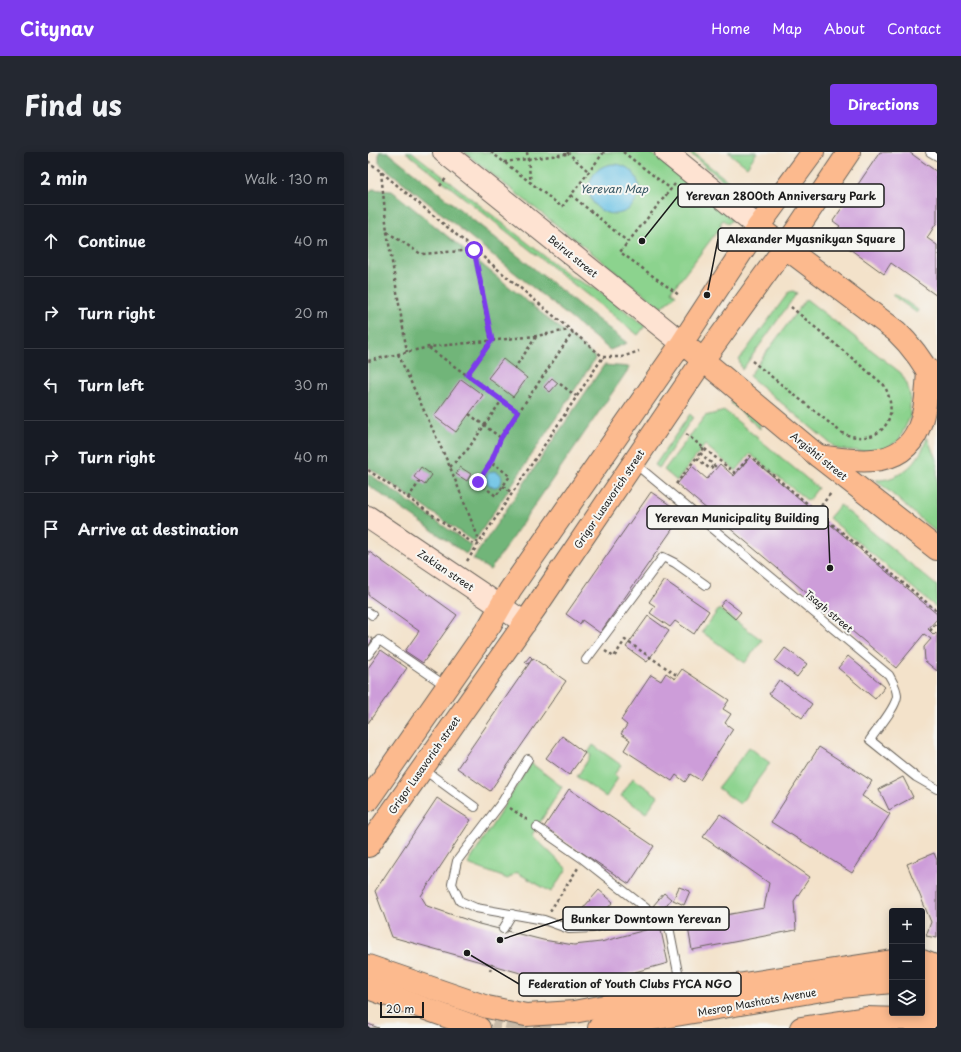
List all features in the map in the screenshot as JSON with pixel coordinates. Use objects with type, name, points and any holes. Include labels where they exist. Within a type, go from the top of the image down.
[{"type":"main road","name":"Beirut street","points":[[444,152],[703,360]]},
{"type":"main road","points":[[666,152],[758,227],[896,331],[912,346],[928,368],[937,388]]},
{"type":"main road","points":[[374,788],[447,687],[501,608],[510,590],[682,343],[758,227],[813,152]]},
{"type":"main road","name":"Grigor Lusavorich street","points":[[368,846],[525,623],[703,360],[785,246],[849,152]]},
{"type":"main road","name":"Argishti street","points":[[703,360],[818,456],[937,549]]},
{"type":"main road","points":[[818,456],[873,460],[893,454],[906,446],[915,436],[923,417],[926,400],[928,368]]},
{"type":"main road","name":"Zakian street","points":[[368,517],[525,623]]},
{"type":"main road","points":[[368,966],[487,1007],[526,1015],[574,1012],[683,993],[889,961]]},
{"type":"main road","points":[[925,962],[937,967]]},
{"type":"main road","name":"Mesrop Mashtots Avenue","points":[[599,1028],[840,987],[889,982]]},
{"type":"main road","points":[[925,983],[937,985]]},
{"type":"main road","points":[[368,988],[479,1028]]},
{"type":"main road","name":"Mesrop Mashtots Avenue","points":[[689,1028],[842,1000],[889,997]]},
{"type":"main road","points":[[925,1000],[937,1003]]},
{"type":"main road","points":[[801,1028],[866,1018],[937,1020]]},
{"type":"lane","points":[[930,152],[937,156]]},
{"type":"lane","name":"Tsagh street","points":[[633,463],[889,675],[896,687],[897,696],[894,705],[870,740],[916,777],[937,789]]},
{"type":"lane","points":[[586,660],[663,558],[675,563],[706,585]]},
{"type":"lane","points":[[368,655],[379,640],[447,687]]},
{"type":"lane","points":[[528,759],[502,802],[457,861],[452,884],[460,901],[476,908],[544,920],[569,929],[587,928],[652,913]]},
{"type":"lane","points":[[422,769],[475,807]]},
{"type":"lane","points":[[537,827],[583,859],[669,927],[683,993]]},
{"type":"lane","points":[[503,929],[512,914]]},
{"type":"path","points":[[491,152],[562,207],[604,152]]},
{"type":"path","points":[[527,152],[532,183]]},
{"type":"path","points":[[623,152],[671,189]]},
{"type":"path","points":[[504,162],[567,153],[588,171]]},
{"type":"path","points":[[368,161],[603,358],[622,356],[639,351]]},
{"type":"path","points":[[380,172],[386,232],[407,352]]},
{"type":"path","points":[[675,184],[620,252],[679,295]]},
{"type":"path","points":[[571,195],[628,242]]},
{"type":"path","points":[[386,232],[421,254],[474,250]]},
{"type":"path","points":[[467,375],[492,340],[474,250]]},
{"type":"path","points":[[752,360],[842,433],[851,437],[868,437],[877,434],[885,426],[890,418],[892,407],[890,396],[884,385],[791,307]]},
{"type":"path","points":[[368,361],[428,347],[536,336],[570,330]]},
{"type":"path","points":[[488,466],[491,468],[494,464],[510,476],[496,496],[478,482],[488,466],[501,438],[573,332]]},
{"type":"path","points":[[514,369],[536,336]]},
{"type":"path","points":[[428,347],[518,412]]},
{"type":"path","points":[[398,354],[450,467],[478,537],[476,546]]},
{"type":"path","points":[[467,561],[576,396],[603,358]]},
{"type":"path","points":[[560,384],[576,396]]},
{"type":"path","points":[[450,467],[468,449],[502,400]]},
{"type":"path","points":[[469,414],[501,438]]},
{"type":"path","points":[[686,434],[735,474],[750,456],[937,611]]},
{"type":"path","points":[[676,484],[704,448]]},
{"type":"path","points":[[697,458],[710,469],[715,466],[700,453]]},
{"type":"path","points":[[368,470],[476,546]]},
{"type":"path","points":[[408,498],[420,481]]},
{"type":"path","points":[[503,486],[512,492]]},
{"type":"path","points":[[810,520],[831,492]]},
{"type":"path","points":[[930,631],[937,622]]},
{"type":"path","points":[[614,657],[625,640],[678,676]]},
{"type":"path","points":[[544,920],[583,859]]},
{"type":"path","points":[[490,971],[492,964]]},
{"type":"green space","points":[[379,152],[388,152],[627,343],[610,350],[379,163]]},
{"type":"green space","points":[[406,152],[412,152],[571,277],[598,290],[645,326],[638,335]]},
{"type":"green space","points":[[464,152],[650,152],[727,214],[727,216],[732,220],[728,224],[723,220],[720,224],[722,225],[675,287],[674,286],[671,291],[676,295],[663,306],[659,306]]},
{"type":"green space","points":[[688,152],[692,152],[744,194],[742,196]]},
{"type":"green space","points":[[728,152],[757,152],[747,167]]},
{"type":"green space","points":[[372,189],[392,191],[594,356],[595,359],[474,542],[368,467],[368,194]]},
{"type":"green space","points":[[793,291],[797,293],[742,370],[739,360],[789,292]]},
{"type":"green space","points":[[894,293],[918,310],[917,313],[892,295]]},
{"type":"green space","points":[[806,299],[901,373],[907,384],[910,395],[910,417],[899,440],[880,453],[837,449],[749,376]]},
{"type":"green space","points":[[604,365],[630,367],[490,570],[473,559]]},
{"type":"green space","points":[[737,396],[759,416],[760,429],[731,403]]},
{"type":"green space","points":[[725,411],[818,488],[808,501],[750,454],[736,471],[705,445],[677,481],[664,470],[705,416]]},
{"type":"green space","points":[[690,414],[693,417],[659,468],[655,465]]},
{"type":"green space","points":[[927,437],[937,462],[937,533],[876,480],[893,477],[908,468],[920,454]]},
{"type":"green space","points":[[368,473],[472,546],[466,554],[368,485]]},
{"type":"green space","points":[[840,505],[937,586],[937,608],[829,518]]},
{"type":"green space","points":[[719,609],[762,640],[745,663],[702,632]]},
{"type":"green space","points":[[593,745],[621,765],[614,775],[618,778],[606,797],[577,777],[591,755],[588,753]]},
{"type":"green space","points":[[749,747],[770,763],[740,804],[718,788]]},
{"type":"green space","points":[[531,763],[562,787],[532,835],[567,869],[551,892],[516,872],[508,879],[468,864]]},
{"type":"green space","points":[[633,778],[658,796],[646,813],[621,796]]},
{"type":"water","name":"Yerevan Map","points":[[609,164],[619,164],[632,171],[639,184],[639,194],[632,207],[619,214],[609,214],[600,210],[593,203],[589,194],[589,184],[593,175],[600,168]]},
{"type":"water","points":[[491,471],[497,471],[502,476],[500,485],[497,487],[491,487],[486,482],[486,476]]},
{"type":"building","points":[[880,152],[909,152],[937,172],[937,222],[927,238],[937,245],[937,296],[891,263],[884,274],[832,236],[840,226],[833,221]]},
{"type":"building","points":[[503,359],[527,378],[513,397],[488,378]]},
{"type":"building","points":[[552,378],[558,383],[550,392],[544,387]]},
{"type":"building","points":[[461,379],[483,395],[456,432],[434,416]]},
{"type":"building","points":[[750,457],[807,505],[806,517],[813,522],[825,520],[937,614],[937,619],[928,629],[934,635],[937,632],[937,671],[925,661],[924,647],[931,639],[924,634],[896,668],[677,484],[692,466],[707,479],[720,464],[734,476]]},
{"type":"building","points":[[421,467],[432,475],[425,485],[414,477]]},
{"type":"building","points":[[460,467],[471,474],[467,481],[456,474]]},
{"type":"building","points":[[651,492],[683,514],[600,633],[582,620],[580,624],[566,614]]},
{"type":"building","points":[[368,551],[457,615],[423,663],[405,651],[419,631],[368,595]]},
{"type":"building","points":[[664,580],[709,611],[694,634],[675,621],[670,627],[650,613],[655,606],[649,602]]},
{"type":"building","points":[[725,600],[741,612],[735,619],[720,606]]},
{"type":"building","points":[[648,616],[669,631],[647,662],[626,647]]},
{"type":"building","points":[[368,636],[373,639],[368,647]]},
{"type":"building","points":[[785,648],[807,664],[797,677],[775,661]]},
{"type":"building","points":[[381,650],[407,668],[368,723],[368,668]]},
{"type":"building","points":[[530,656],[532,658],[528,664],[525,662]]},
{"type":"building","points":[[848,656],[885,687],[875,699],[838,668]]},
{"type":"building","points":[[533,658],[566,681],[490,791],[457,768]]},
{"type":"building","points":[[682,669],[729,700],[723,709],[731,714],[725,723],[733,729],[700,780],[690,774],[685,782],[676,775],[672,781],[624,750],[630,740],[621,734],[627,725],[621,720],[651,675],[661,681],[666,673],[675,679]]},
{"type":"building","points":[[779,680],[812,704],[802,718],[769,694]]},
{"type":"building","points":[[562,736],[585,753],[569,775],[546,758]]},
{"type":"building","points":[[819,747],[872,781],[862,796],[890,814],[852,873],[771,822]]},
{"type":"building","points":[[903,777],[913,797],[889,810],[879,789]]},
{"type":"building","points":[[569,789],[654,846],[629,884],[544,827]]},
{"type":"building","points":[[437,798],[471,820],[421,896],[427,906],[479,924],[543,940],[574,945],[601,942],[660,926],[668,963],[610,979],[574,982],[531,976],[392,937],[375,891]]},
{"type":"building","points":[[720,814],[810,877],[794,901],[796,930],[692,950],[687,922],[764,908],[769,883],[703,837]]},
{"type":"building","points":[[934,853],[937,860],[937,938],[926,936],[931,922],[907,864]]},
{"type":"building","points":[[679,887],[690,891],[684,905],[673,900]]},
{"type":"building","points":[[599,890],[613,902],[597,920],[583,908]]},
{"type":"building","points":[[664,893],[671,899],[661,912],[653,906]]},
{"type":"building","points":[[368,1024],[379,1028],[368,1028]]},
{"type":"tunnel","points":[[461,1013],[500,1028]]},
{"type":"tunnel","points":[[508,1018],[551,1028]]},
{"type":"place","name":"Yerevan 2800th Anniversary Park","points":[[642,241]]},
{"type":"place","name":"Alexander Myasnikyan Square","points":[[707,295]]},
{"type":"place","name":"Yerevan Municipality Building","points":[[830,568]]},
{"type":"place","name":"Bunker Downtown Yerevan","points":[[500,940]]},
{"type":"place","name":"Federation of Youth Clubs FYCA NGO","points":[[467,953]]},
{"type":"route","points":[[474,250],[492,340],[467,375],[518,412],[501,438],[491,462],[478,482]]}]
